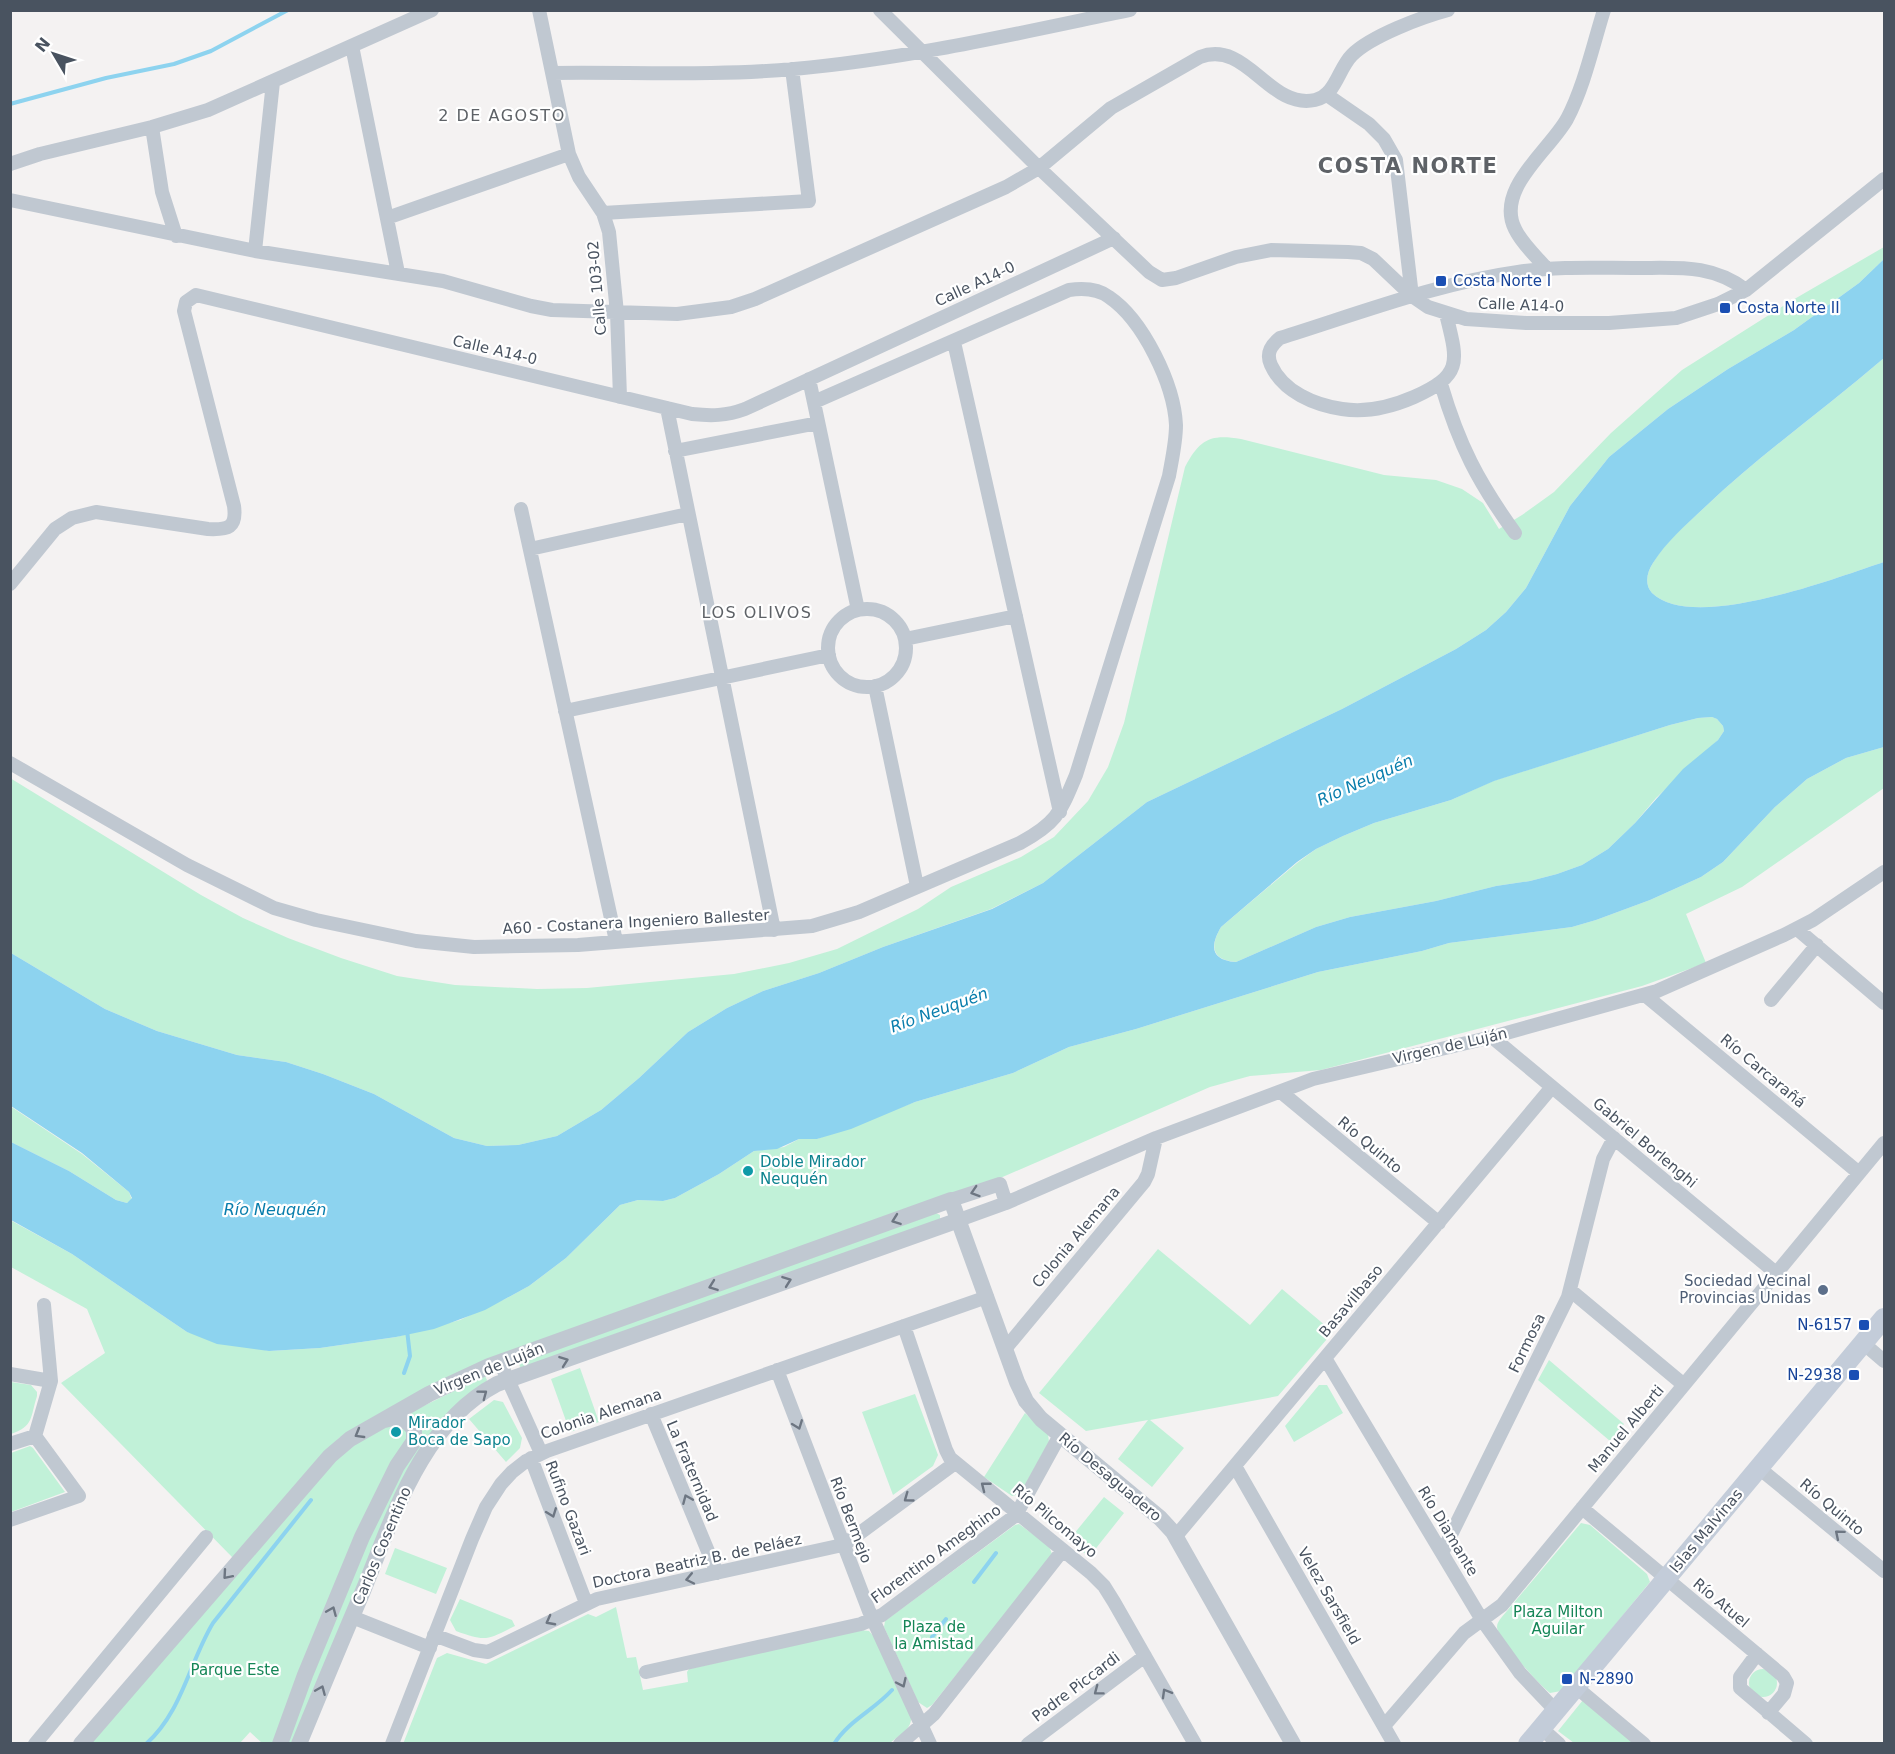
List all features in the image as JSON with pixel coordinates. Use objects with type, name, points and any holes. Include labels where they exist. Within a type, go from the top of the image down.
[{"type":"main road","name":"Islas Malvinas","points":[[1528,1743],[1883,1322]]},
{"type":"street","points":[[10,164],[40,154],[152,128],[208,110],[432,10]]},
{"type":"street","name":"Calle 103-02","points":[[539,10],[569,154],[579,177],[603,213],[609,232],[620,397]]},
{"type":"street","points":[[880,10],[1039,168],[1114,238]]},
{"type":"street","points":[[552,73],[792,69],[921,52],[1130,10]]},
{"type":"street","points":[[10,200],[255,251],[443,281],[552,310],[616,314],[704,312],[731,307],[755,299],[985,198],[1039,168],[1111,108],[1210,53],[1230,56],[1290,97],[1318,99],[1327,95],[1345,64],[1360,48],[1416,21],[1448,10]]},
{"type":"street","points":[[1547,268],[1524,243],[1515,228],[1511,214],[1513,199],[1518,183],[1558,134],[1568,117],[1604,10]]},
{"type":"street","points":[[352,46],[398,273]]},
{"type":"street","points":[[603,213],[809,201],[792,69]]},
{"type":"street","points":[[255,251],[273,82]]},
{"type":"street","points":[[1327,95],[1377,131],[1396,160],[1412,296]]},
{"type":"street","points":[[152,128],[162,192],[176,236]]},
{"type":"street","points":[[387,218],[569,154]]},
{"type":"street","name":"Calle A14-0","points":[[10,584],[55,530],[72,518],[96,512],[208,529],[224,530],[232,525],[236,517],[234,506],[184,311],[186,302],[196,295],[667,408],[713,416],[730,415],[1114,238],[1156,278],[1162,280],[1176,279],[1236,257],[1271,250],[1361,254],[1373,259],[1412,296],[1428,307],[1466,319],[1526,323],[1648,321],[1676,318],[1698,312],[1746,290],[1884,179]]},
{"type":"street","points":[[1446,314],[1454,346],[1455,356],[1452,368],[1441,384],[1413,398],[1385,407],[1370,410],[1343,409],[1316,402],[1293,391],[1277,376],[1269,359],[1269,351],[1280,338],[1412,296],[1517,272],[1547,268],[1689,268],[1719,274],[1746,290]]},
{"type":"street","points":[[814,402],[1069,290],[1083,288],[1108,296],[1119,305],[1142,332],[1157,359],[1173,406],[1176,425],[1174,449],[1169,476],[1082,756],[1060,812]]},
{"type":"street","points":[[954,342],[1060,812]]},
{"type":"street","points":[[809,380],[858,610]]},
{"type":"street","points":[[1441,384],[1453,424],[1469,463],[1490,499],[1515,533]]},
{"type":"street","points":[[667,408],[774,930]]},
{"type":"street","points":[[675,452],[818,423]]},
{"type":"street","points":[[521,509],[616,942]]},
{"type":"street","points":[[530,549],[688,514]]},
{"type":"street","points":[[871,609],[888,615],[901,628],[905,639],[906,652],[903,664],[886,682],[874,686],[861,686],[848,682],[838,674],[831,662],[828,650],[830,636],[836,624],[846,615],[858,610],[871,609]]},
{"type":"street","points":[[905,639],[1016,616]]},
{"type":"street","points":[[565,711],[829,655]]},
{"type":"street","points":[[874,686],[917,886]]},
{"type":"street","name":"A60 - Costanera Ingeniero Ballester","points":[[10,763],[187,865],[274,908],[316,920],[416,941],[451,945],[525,947],[812,926],[836,920],[1020,843],[1036,834],[1060,812]]},
{"type":"street","name":"Virgen de Luján","points":[[508,1380],[1006,1203],[1156,1138],[1330,1074],[1492,1037],[1645,995],[1686,979],[1797,928],[1884,875]]},
{"type":"street","points":[[1797,928],[1884,1003]]},
{"type":"street","points":[[1772,1000],[1817,945]]},
{"type":"street","name":"Río Carcarañá","points":[[1645,995],[1859,1173]]},
{"type":"street","name":"Gabriel Borlenghi","points":[[1492,1037],[1776,1273]]},
{"type":"street","name":"Basavilbaso","points":[[1176,1536],[1552,1087]]},
{"type":"street","name":"Río Quinto","points":[[1281,1092],[1439,1223]]},
{"type":"street","name":"Colonia Alemana","points":[[1005,1349],[1144,1182],[1156,1138]]},
{"type":"street","name":"Formosa","points":[[1442,1553],[1559,1317],[1570,1290],[1604,1159],[1614,1138]]},
{"type":"street","name":"Manuel Alberti","points":[[1384,1726],[1464,1633],[1502,1605],[1859,1173],[1882,1151]]},
{"type":"street","name":"Virgen de Luján","points":[[81,1743],[332,1453],[350,1439],[445,1386],[501,1362],[951,1200],[1000,1184],[1006,1203]]},
{"type":"street","name":"Río Desaguadero","points":[[951,1200],[1017,1383],[1026,1401],[1041,1419],[1164,1522],[1176,1536],[1293,1743]]},
{"type":"street","points":[[1570,1290],[1684,1385]]},
{"type":"street","name":"Colonia Alemana","points":[[392,1743],[486,1507],[504,1480],[516,1468],[536,1456],[651,1414],[987,1297]]},
{"type":"street","points":[[35,1436],[51,1381],[44,1305]]},
{"type":"street","name":"Río Pilcomayo","points":[[904,1326],[946,1450],[955,1463],[1019,1512],[1104,1587],[1194,1743]]},
{"type":"street","points":[[1863,1343],[1884,1361]]},
{"type":"street","name":"Río Diamante","points":[[1325,1358],[1482,1620],[1520,1673],[1556,1711]]},
{"type":"street","name":"Rufino Gazari","points":[[501,1362],[586,1603]]},
{"type":"street","name":"Río Bermejo","points":[[777,1370],[872,1620],[930,1743]]},
{"type":"street","points":[[10,1374],[51,1381]]},
{"type":"street","name":"Carlos Cosentino","points":[[299,1743],[402,1498],[433,1442],[467,1406],[490,1388],[508,1380]]},
{"type":"street","name":"La Fraternidad","points":[[651,1414],[717,1573]]},
{"type":"street","points":[[280,1743],[304,1676],[370,1519],[397,1466],[415,1438],[414,1429],[405,1420],[397,1418],[383,1420]]},
{"type":"street","name":"Florentino Ameghino","points":[[646,1672],[872,1620],[887,1612],[1019,1512],[1060,1435]]},
{"type":"street","points":[[10,1444],[35,1436]]},
{"type":"street","points":[[10,1520],[79,1496],[35,1436]]},
{"type":"street","name":"Doctora Beatriz B. de Peláez","points":[[352,1617],[432,1642],[488,1652],[597,1599],[843,1544],[955,1463]]},
{"type":"street","name":"Velez Sarsfield","points":[[1234,1466],[1394,1743]]},
{"type":"street","name":"Río Quinto","points":[[1759,1468],[1884,1571]]},
{"type":"street","name":"Río Atuel","points":[[1582,1508],[1783,1676],[1787,1683],[1784,1694],[1768,1713]]},
{"type":"street","points":[[35,1743],[206,1537]]},
{"type":"street","points":[[900,1743],[922,1726],[934,1713],[1063,1550]]},
{"type":"street","points":[[1757,1654],[1742,1674],[1738,1684],[1742,1691],[1806,1743]]},
{"type":"street","name":"Padre Piccardi","points":[[1028,1743],[1144,1656]]},
{"type":"street","points":[[1576,1686],[1644,1743]]},
{"type":"street","points":[[1541,1728],[1559,1743]]},
{"type":"green space","points":[[1884,247],[1884,259],[1859,283],[1794,330],[1728,369],[1668,409],[1609,457],[1570,506],[1526,588],[1506,612],[1486,630],[1456,649],[1342,709],[1147,802],[1043,883],[991,909],[883,947],[819,973],[763,991],[727,1008],[688,1032],[601,1110],[557,1136],[518,1145],[487,1146],[454,1138],[374,1094],[323,1074],[286,1062],[237,1055],[157,1031],[105,1009],[11,953],[10,778],[201,895],[243,918],[341,958],[397,976],[455,985],[537,989],[587,988],[734,974],[789,963],[837,949],[918,909],[951,887],[1021,857],[1054,837],[1088,801],[1108,767],[1124,723],[1185,467],[1201,445],[1214,438],[1241,439],[1384,475],[1436,480],[1462,489],[1483,503],[1499,529],[1554,492],[1611,433],[1682,370],[1791,301]]},
{"type":"green space","points":[[1884,358],[1884,562],[1765,599],[1731,605],[1699,607],[1672,604],[1652,593],[1647,582],[1649,570],[1658,555],[1677,534],[1749,468]]},
{"type":"green space","points":[[1712,717],[1723,726],[1724,731],[1718,740],[1656,798],[1635,823],[1608,849],[1582,865],[1530,881],[1350,917],[1316,927],[1236,962],[1222,958],[1215,951],[1215,940],[1221,927],[1297,863],[1316,849],[1343,836],[1374,823],[1451,800],[1493,781],[1670,725]]},
{"type":"green space","points":[[1884,747],[1884,788],[1742,887],[1686,914],[1706,963],[1642,986],[1321,1070],[1250,1076],[1210,1087],[998,1179],[522,1349],[339,1438],[233,1558],[61,1383],[105,1353],[87,1309],[11,1267],[10,1220],[72,1254],[187,1332],[269,1351],[320,1348],[396,1337],[460,1320],[529,1286],[566,1258],[620,1205],[638,1200],[663,1201],[675,1198],[719,1174],[754,1151],[784,1147],[799,1139],[817,1139],[915,1102],[1013,1073],[1069,1047],[1136,1029],[1318,972],[1422,951],[1449,943],[1572,927],[1650,900],[1701,877],[1723,862],[1775,807],[1807,779],[1846,758]]},
{"type":"green space","points":[[10,1106],[82,1154],[129,1192],[132,1200],[127,1203],[116,1200],[69,1171],[11,1142]]},
{"type":"green space","points":[[936,1213],[940,1215],[940,1219],[520,1367],[519,1363]]},
{"type":"green space","points":[[1158,1249],[1250,1325],[1282,1289],[1333,1332],[1278,1396],[1150,1420],[1184,1448],[1152,1487],[1118,1459],[1148,1420],[1086,1431],[1039,1393]]},
{"type":"green space","points":[[1549,1360],[1624,1424],[1610,1441],[1538,1380]]},
{"type":"green space","points":[[580,1368],[599,1422],[570,1432],[551,1379]]},
{"type":"green space","points":[[485,1376],[486,1383],[444,1418],[292,1743],[284,1744],[371,1527],[418,1443],[407,1414]]},
{"type":"green space","points":[[11,1382],[31,1385],[37,1392],[37,1396],[30,1420],[24,1428],[11,1434]]},
{"type":"green space","points":[[1319,1385],[1327,1385],[1343,1413],[1294,1442],[1285,1426]]},
{"type":"green space","points":[[915,1394],[938,1455],[933,1466],[893,1495],[862,1412]]},
{"type":"green space","points":[[494,1400],[503,1402],[522,1438],[520,1448],[506,1462],[469,1419]]},
{"type":"green space","points":[[1025,1413],[1048,1434],[1049,1442],[1020,1494],[1012,1496],[984,1477]]},
{"type":"green space","name":"Parque Este","points":[[393,1422],[410,1434],[275,1743],[262,1743],[250,1732],[240,1743],[89,1744],[341,1452]]},
{"type":"green space","points":[[30,1446],[65,1492],[11,1512],[11,1453]]},
{"type":"green space","points":[[1104,1497],[1124,1513],[1089,1557],[1069,1540]]},
{"type":"green space","name":"Plaza Milton Aguilar","points":[[1581,1523],[1590,1525],[1647,1574],[1650,1582],[1561,1691],[1550,1693],[1511,1651],[1497,1626],[1501,1618]]},
{"type":"green space","name":"Plaza de la Amistad","points":[[1019,1524],[1049,1546],[1052,1554],[1050,1558],[932,1705],[927,1708],[918,1702],[884,1627],[885,1621]]},
{"type":"green space","points":[[395,1548],[447,1568],[436,1594],[385,1574]]},
{"type":"green space","points":[[460,1599],[512,1620],[515,1626],[486,1638],[456,1631],[450,1620]]},
{"type":"green space","points":[[616,1607],[627,1658],[636,1657],[643,1690],[688,1682],[689,1669],[860,1630],[869,1631],[875,1638],[911,1717],[911,1722],[904,1732],[889,1744],[403,1744],[437,1658],[447,1653],[486,1664],[588,1614],[596,1617]]},
{"type":"green space","points":[[1763,1669],[1773,1673],[1777,1683],[1773,1693],[1763,1697],[1753,1693],[1749,1683],[1753,1673]]},
{"type":"green space","points":[[1583,1700],[1636,1743],[1574,1743],[1558,1731]]},
{"type":"water","name":"Río Neuquén","points":[[1884,259],[1884,358],[1749,468],[1691,520],[1658,555],[1649,570],[1647,582],[1652,593],[1672,604],[1699,607],[1731,605],[1800,589],[1884,562],[1884,747],[1846,758],[1807,779],[1775,807],[1723,862],[1701,877],[1650,900],[1572,927],[1449,943],[1422,951],[1318,972],[1136,1029],[1069,1047],[1013,1073],[915,1102],[851,1129],[817,1139],[799,1139],[777,1149],[754,1151],[719,1174],[675,1198],[663,1201],[638,1200],[620,1205],[566,1258],[529,1286],[485,1310],[434,1329],[396,1337],[320,1348],[269,1351],[217,1344],[187,1332],[72,1254],[11,1220],[11,1142],[69,1171],[116,1200],[127,1203],[132,1198],[129,1192],[82,1153],[11,1106],[11,953],[105,1009],[157,1031],[237,1055],[286,1062],[323,1074],[374,1094],[454,1138],[487,1146],[518,1145],[557,1136],[601,1110],[688,1032],[727,1008],[763,991],[819,973],[883,947],[992,909],[1043,883],[1147,802],[1342,709],[1456,649],[1486,630],[1506,612],[1526,588],[1570,506],[1609,457],[1668,409],[1728,369],[1794,330],[1859,283]],"holes":[[[1698,718],[1717,719],[1724,731],[1718,740],[1683,769],[1635,823],[1608,849],[1582,865],[1530,881],[1350,917],[1316,927],[1236,962],[1221,958],[1215,951],[1215,940],[1221,927],[1297,862],[1316,849],[1343,836],[1374,823],[1451,800],[1494,781],[1670,725]]]},
{"type":"waterway","points":[[10,104],[106,78],[174,64],[211,51],[288,10]]},
{"type":"waterway","points":[[404,1373],[410,1356],[407,1330]]},
{"type":"waterway","points":[[146,1744],[158,1731],[177,1702],[213,1623],[311,1500]]},
{"type":"waterway","points":[[974,1582],[996,1553]]},
{"type":"waterway","points":[[932,1637],[946,1619]]},
{"type":"waterway","points":[[834,1744],[846,1729],[892,1690]]},
{"type":"place","name":"Costa Norte I","points":[[1441,281]]},
{"type":"place","name":"Costa Norte II","points":[[1725,308]]},
{"type":"place","name":"Doble Mirador Neuquén","points":[[748,1171]]},
{"type":"place","name":"Sociedad Vecinal Provincias Unidas","points":[[1823,1290]]},
{"type":"place","name":"N-6157","points":[[1864,1325]]},
{"type":"place","name":"N-2938","points":[[1854,1375]]},
{"type":"place","name":"Mirador Boca de Sapo","points":[[396,1432]]},
{"type":"place","name":"N-2890","points":[[1567,1679]]},
{"type":"district","name":"2 DE AGOSTO","points":[[502,115]]},
{"type":"district","name":"COSTA NORTE","points":[[1408,166]]},
{"type":"district","name":"LOS OLIVOS","points":[[757,612]]}]
